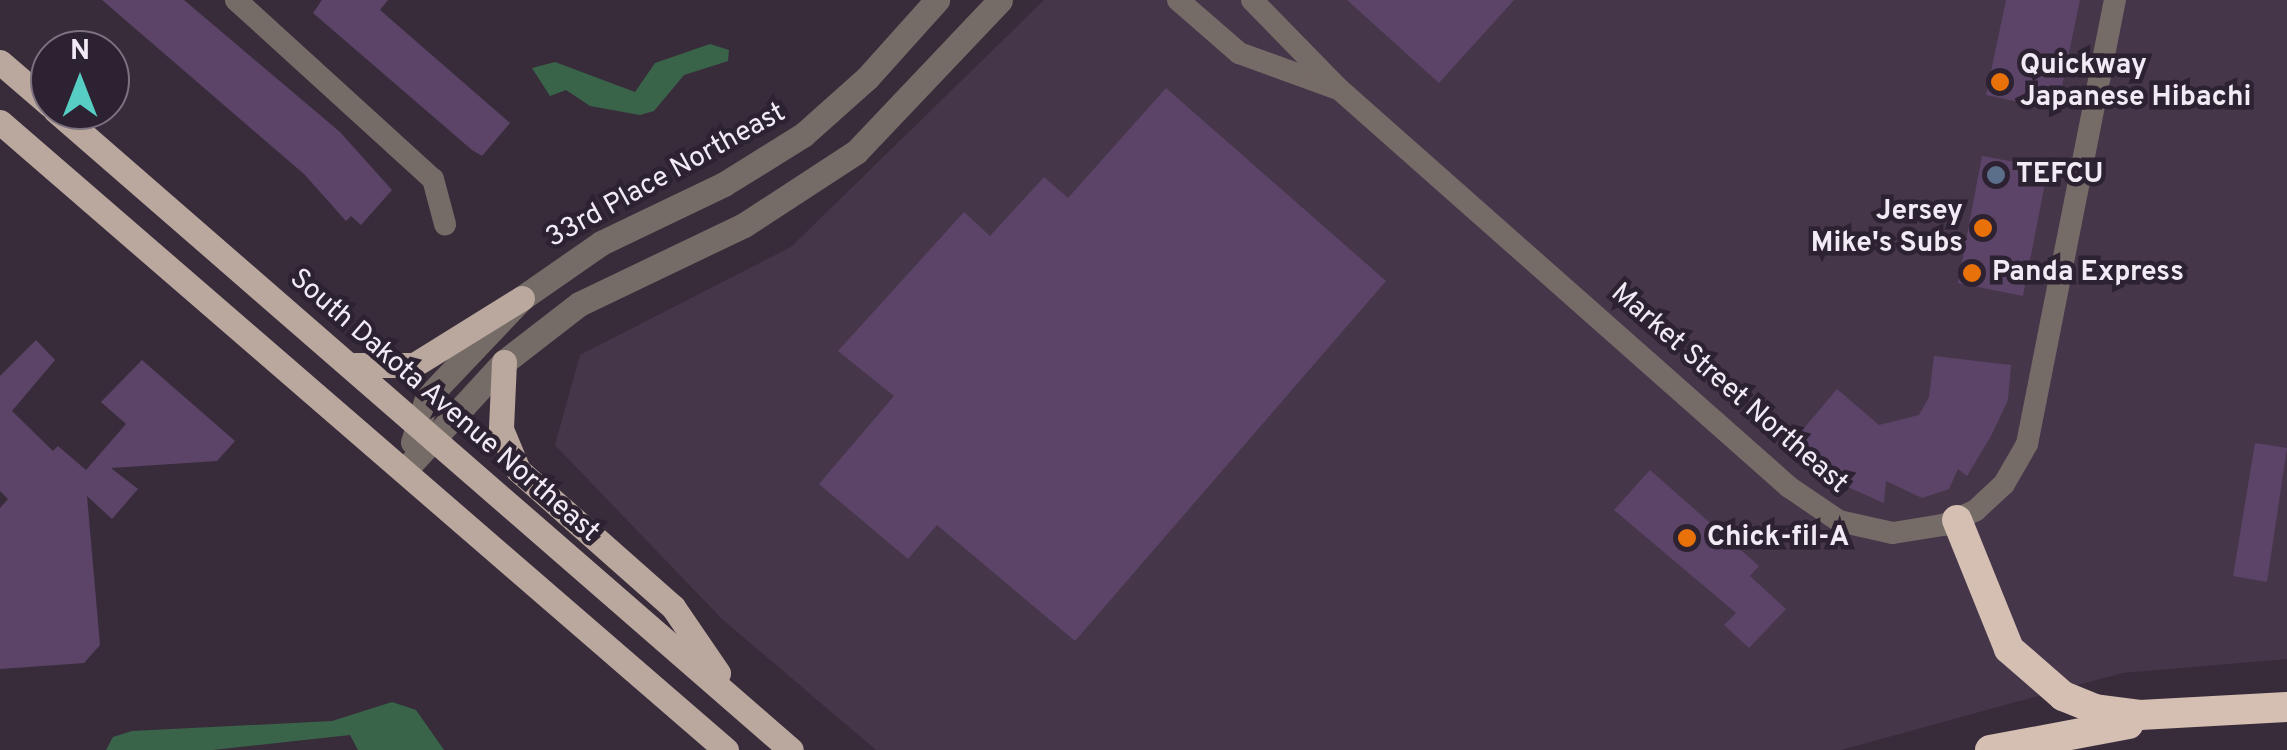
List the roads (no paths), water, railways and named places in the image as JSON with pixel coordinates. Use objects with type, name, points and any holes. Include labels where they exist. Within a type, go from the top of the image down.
[{"type":"highway","points":[[1956,520],[2001,635],[2032,674],[2095,709],[2186,714]]},
{"type":"highway","points":[[1990,750],[2186,714],[2287,707]]},
{"type":"main road","name":"South Dakota Avenue Northeast","points":[[0,62],[30,88]]},
{"type":"main road","points":[[0,122],[726,750]]},
{"type":"main road","name":"South Dakota Avenue Northeast","points":[[78,130],[728,690],[791,750]]},
{"type":"main road","points":[[349,364],[414,364],[522,298]]},
{"type":"main road","points":[[504,362],[501,429],[518,470],[673,607],[728,690]]},
{"type":"street","points":[[236,0],[434,179],[445,224]]},
{"type":"street","name":"33rd Place Northeast","points":[[427,431],[427,398],[522,298],[589,250],[740,176],[803,136],[867,78],[938,0]]},
{"type":"street","name":"33rd Place Northeast","points":[[404,471],[427,431],[504,362],[578,304],[744,225],[826,174],[894,117],[1000,0]]},
{"type":"street","name":"Market Street Northeast","points":[[1178,0],[1239,53],[1339,89]]},
{"type":"street","name":"Market Street Northeast","points":[[1252,0],[1339,89],[1814,508],[1880,532],[1956,520],[2004,484],[2032,428],[2116,0]]},
{"type":"place","name":"Quickway Japanese Hibachi","points":[[2000,82]]},
{"type":"place","name":"TEFCU","points":[[1996,175]]},
{"type":"place","name":"Jersey Mike's Subs","points":[[1983,228]]},
{"type":"place","name":"Panda Express","points":[[1972,273]]},
{"type":"place","name":"Chick-fil-A","points":[[1687,538]]}]
